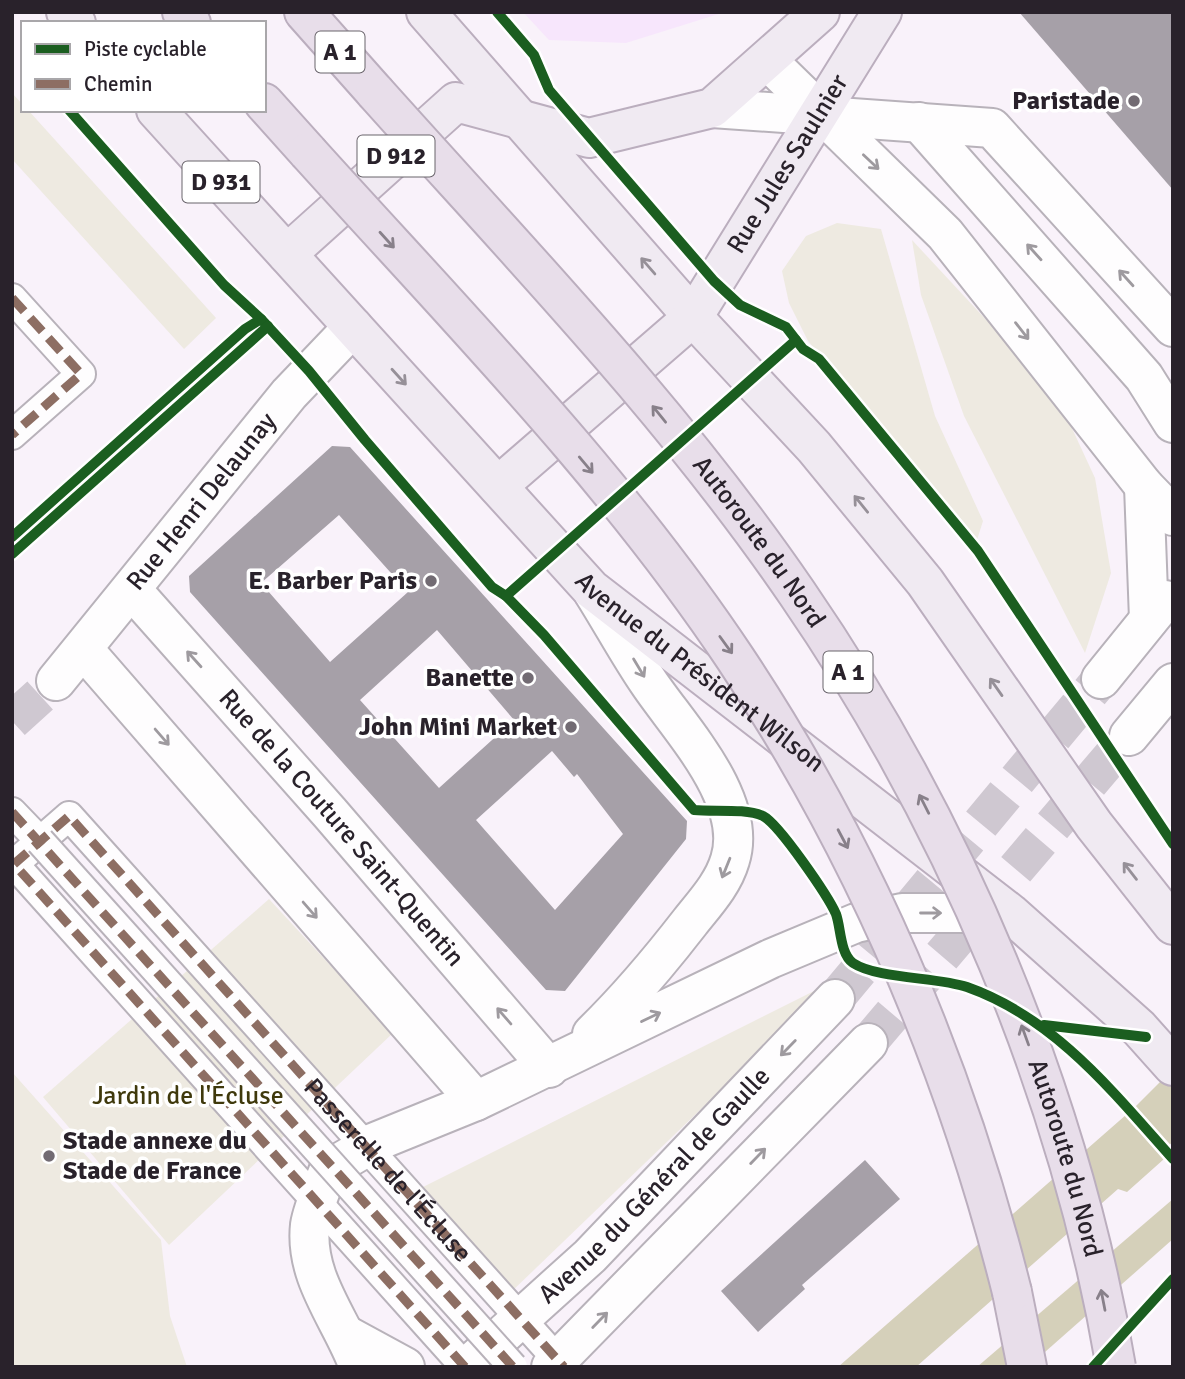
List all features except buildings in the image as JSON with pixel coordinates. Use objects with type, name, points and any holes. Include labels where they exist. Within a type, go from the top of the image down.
[{"type":"highway","name":"Autoroute du Nord","points":[[304,12],[592,335],[695,459],[795,590],[880,724],[957,871],[1023,1028],[1073,1178],[1097,1270],[1116,1367]]},
{"type":"highway","points":[[266,105],[527,396],[634,524],[734,656],[798,757],[865,880],[932,1034],[987,1194],[1027,1367]]},
{"type":"main road","points":[[426,12],[693,317],[814,447],[925,582],[1094,825],[1173,925]]},
{"type":"main road","name":"D 912","points":[[287,254],[456,102],[589,138],[712,108],[820,12]]},
{"type":"main road","name":"Rue Jules Saulnier","points":[[498,486],[693,317],[821,115],[882,12]]},
{"type":"main road","name":"Avenue du Président Wilson","points":[[158,112],[591,589],[1010,913],[1139,1028],[1173,1066]]},
{"type":"street","points":[[767,60],[945,234],[1144,486],[1173,516]]},
{"type":"street","points":[[712,108],[992,128],[1173,327]]},
{"type":"street","points":[[919,122],[1158,382],[1173,423]]},
{"type":"street","points":[[12,298],[81,374],[12,435]]},
{"type":"street","name":"Rue Henri Delaunay","points":[[56,681],[84,650],[289,394],[353,327]]},
{"type":"street","points":[[1101,679],[1161,604],[1144,486]]},
{"type":"street","points":[[558,1062],[638,988],[718,888],[733,847],[730,812],[707,765],[647,681],[591,589]]},
{"type":"street","name":"Rue de la Couture Saint-Quentin","points":[[132,590],[330,813],[558,1062]]},
{"type":"street","points":[[84,650],[476,1101]]},
{"type":"street","points":[[1129,736],[1173,683]]},
{"type":"street","points":[[12,812],[40,841]]},
{"type":"street","name":"Passerelle de l'Écluse","points":[[466,1367],[14,864],[69,816],[564,1367]]},
{"type":"street","name":"Passerelle de l'Écluse","points":[[40,841],[513,1367]]},
{"type":"street","points":[[405,1367],[353,1352],[316,1280],[310,1226],[329,1169],[375,1142],[476,1101],[770,959],[856,923],[902,913],[1010,913]]},
{"type":"street","name":"Avenue du Général de Gaulle","points":[[466,1367],[590,1256],[835,999]]},
{"type":"street","name":"Avenue du Général de Gaulle","points":[[551,1367],[576,1345],[868,1043]]},
{"type":"shaded area","points":[[523,12],[725,12],[626,43],[549,40]]},
{"type":"shaded area","points":[[1173,1069],[1173,1142],[1169,1145],[1173,1151],[1127,1192],[1118,1189],[916,1367],[838,1367],[1135,1107]]},
{"type":"shaded area","points":[[1173,1199],[1173,1239],[1028,1367],[977,1367]]},
{"type":"green space","points":[[12,93],[21,103],[21,112],[30,112],[216,318],[184,349],[12,159]]},
{"type":"green space","points":[[837,223],[881,229],[935,416],[983,521],[977,540],[808,341],[789,303],[782,271],[806,236]]},
{"type":"green space","points":[[912,240],[1057,396],[1095,478],[1111,573],[1085,653],[964,416],[921,295]]},
{"type":"green space","name":"Jardin de l'Écluse","points":[[269,899],[393,1033],[169,1245],[43,1097]]},
{"type":"green space","points":[[834,981],[508,1295],[413,1192]]},
{"type":"green space","name":"Stade annexe du Stade de France","points":[[12,1072],[161,1240],[170,1316],[187,1367],[12,1367]]},
{"type":"tunnel","points":[[835,999],[1101,679]]},
{"type":"tunnel","points":[[12,721],[56,681]]},
{"type":"tunnel","points":[[868,1043],[1129,736]]},
{"type":"marked path","points":[[12,298],[81,374],[12,435]]},
{"type":"marked path","points":[[12,812],[513,1367]]},
{"type":"marked path","points":[[465,1367],[14,864],[69,816],[564,1367]]},
{"type":"cycle path","points":[[497,12],[534,55],[549,90],[714,281],[740,305],[786,327],[803,349],[819,359],[978,551],[1173,844]]},
{"type":"cycle path","points":[[71,112],[224,285],[261,319],[309,371],[492,587],[506,596],[544,635],[694,810],[756,814],[763,816],[780,832],[803,861],[831,905],[836,914],[846,954],[853,963],[877,972],[967,987],[1028,1018],[1055,1037],[1105,1083],[1173,1159]]},
{"type":"cycle path","points":[[12,537],[245,329],[261,319]]},
{"type":"cycle path","points":[[12,554],[268,326]]},
{"type":"cycle path","points":[[506,596],[796,340]]},
{"type":"cycle path","points":[[1044,1025],[1146,1037]]},
{"type":"cycle path","points":[[1093,1367],[1173,1279]]},
{"type":"place","name":"Paristade","points":[[1134,101]]},
{"type":"place","name":"E. Barber Paris","points":[[431,581]]},
{"type":"place","name":"Banette","points":[[528,678]]},
{"type":"place","name":"John Mini Market","points":[[571,727]]},
{"type":"place","name":"Stade annexe du Stade de France","points":[[49,1156]]}]
